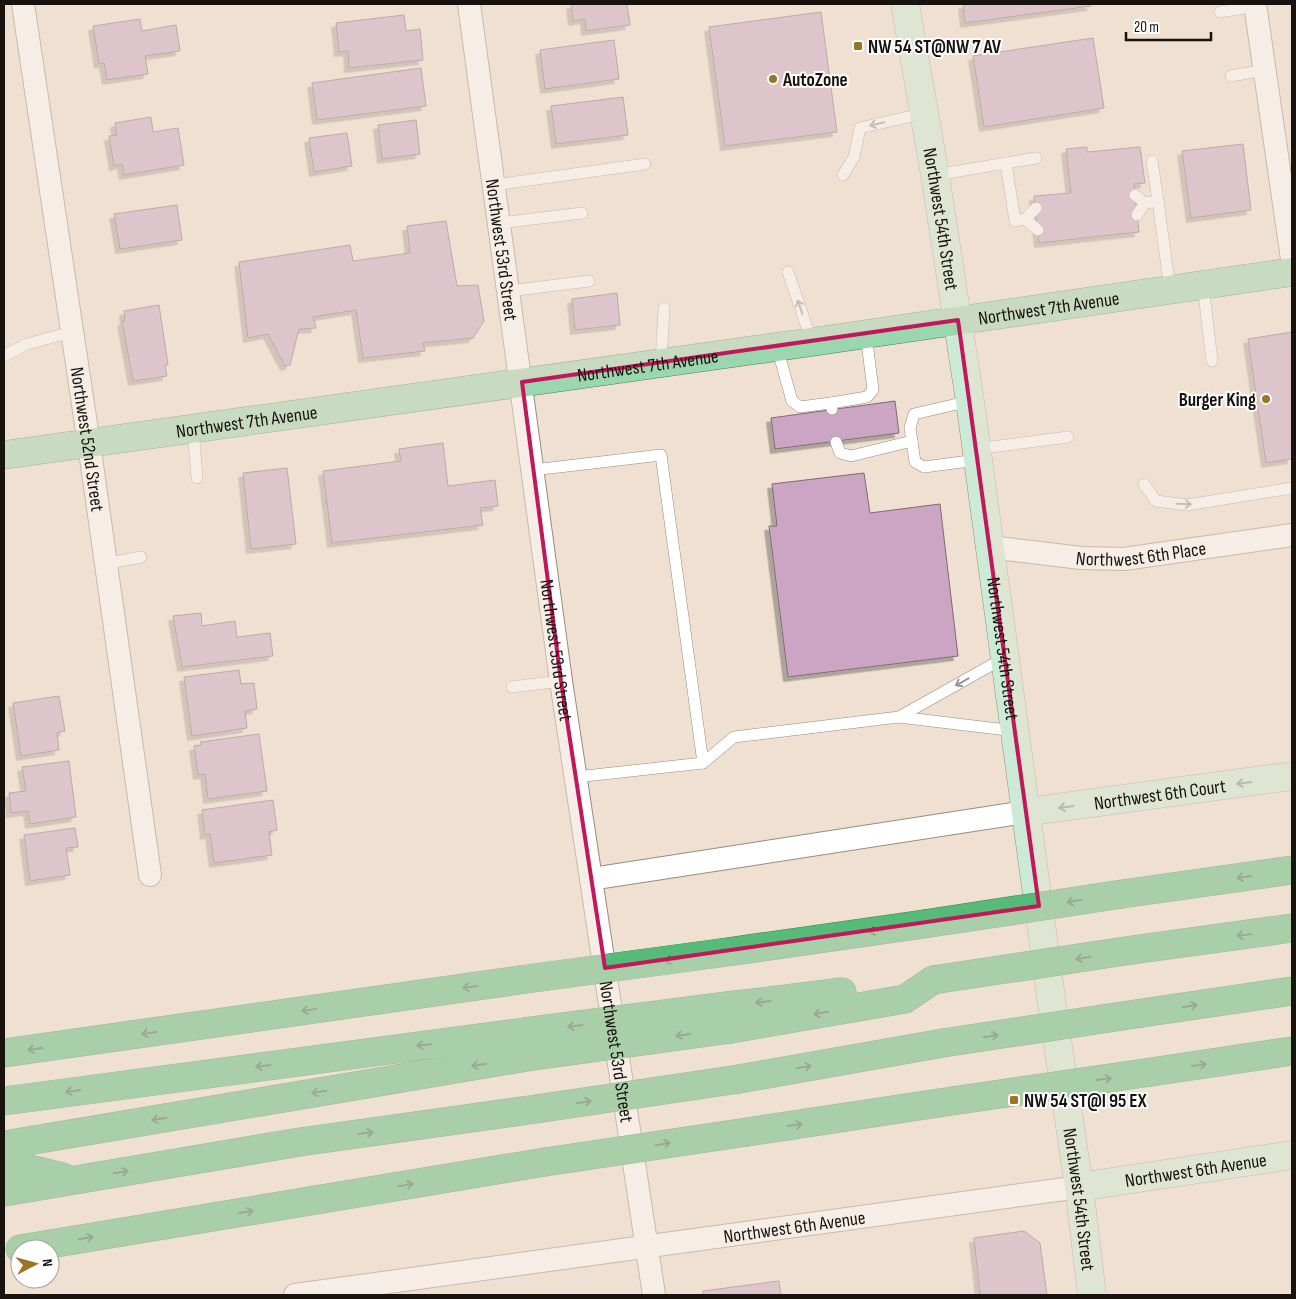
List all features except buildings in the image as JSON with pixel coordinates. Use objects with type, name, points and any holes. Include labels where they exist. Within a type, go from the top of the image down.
[{"type":"highway","points":[[4,1053],[720,953],[1292,870]]},
{"type":"highway","points":[[4,1101],[526,1045],[729,1017],[904,999],[933,980],[1292,928]]},
{"type":"highway","points":[[4,1192],[300,1142],[536,1110],[739,1079],[943,1043],[1292,991]]},
{"type":"highway","points":[[4,1145],[526,1045]]},
{"type":"highway","points":[[60,1242],[545,1162],[1292,1051]]},
{"type":"highway","points":[[4,1171],[26,1168],[73,1180]]},
{"type":"main road","name":"Northwest 54th Street","points":[[905,4],[936,175],[970,401],[1079,1187],[1092,1295]]},
{"type":"main road","name":"Northwest 7th Avenue","points":[[4,455],[812,342],[1292,272]]},
{"type":"main road","name":"Northwest 6th Court","points":[[1026,812],[1292,776]]},
{"type":"main road","name":"Northwest 6th Avenue","points":[[1079,1187],[1292,1155]]},
{"type":"street","name":"Northwest 52nd Street","points":[[23,4],[89,444],[104,564],[150,875]]},
{"type":"street","name":"Northwest 53rd Street","points":[[469,4],[522,382],[561,681],[654,1295]]},
{"type":"street","points":[[1255,5],[1292,259]]},
{"type":"street","name":"Northwest 6th Place","points":[[990,547],[1081,558],[1124,559],[1292,534]]},
{"type":"street","points":[[591,879],[1026,812]]},
{"type":"street","name":"Northwest 6th Avenue","points":[[295,1295],[1079,1187]]},
{"type":"lane","points":[[1220,12],[1255,5]]},
{"type":"lane","points":[[1231,76],[1265,70]]},
{"type":"lane","points":[[843,175],[854,157],[860,128],[925,113]]},
{"type":"lane","points":[[936,175],[1036,158]]},
{"type":"lane","points":[[1152,161],[1170,289]]},
{"type":"lane","points":[[1006,163],[1015,221],[1025,219],[1036,208]]},
{"type":"lane","points":[[494,185],[644,164]]},
{"type":"lane","points":[[1135,195],[1144,203],[1158,201]]},
{"type":"lane","points":[[1137,216],[1144,203]]},
{"type":"lane","points":[[500,223],[582,213]]},
{"type":"lane","points":[[1025,219],[1038,230]]},
{"type":"lane","points":[[788,272],[812,342]]},
{"type":"lane","points":[[509,291],[589,281]]},
{"type":"lane","points":[[1203,285],[1212,361]]},
{"type":"lane","points":[[661,362],[664,308]]},
{"type":"lane","points":[[4,356],[27,344],[72,332]]},
{"type":"lane","points":[[776,346],[792,401],[800,407],[831,406],[867,397],[874,390],[866,334]]},
{"type":"lane","points":[[970,401],[914,414],[910,428],[915,462],[924,467],[1068,437]]},
{"type":"lane","points":[[193,429],[197,478]]},
{"type":"lane","points":[[836,442],[840,453],[851,456],[912,441]]},
{"type":"lane","points":[[533,470],[661,455],[703,763]]},
{"type":"lane","points":[[1144,484],[1156,501],[1187,505],[1292,488]]},
{"type":"lane","points":[[104,564],[141,558]]},
{"type":"lane","points":[[899,717],[1005,658]]},
{"type":"lane","points":[[512,687],[561,681]]},
{"type":"lane","points":[[576,777],[703,763],[734,737],[899,717],[1015,731]]},
{"type":"highlighted area","points":[[958,320],[1039,906],[605,968],[561,681],[522,382]]},
{"type":"place","name":"NW 54 ST@NW 7 AV","points":[[858,46]]},
{"type":"place","name":"AutoZone","points":[[773,79]]},
{"type":"place","name":"Burger King","points":[[1266,399]]},
{"type":"place","name":"NW 54 ST@I 95 EX","points":[[1014,1100]]}]
